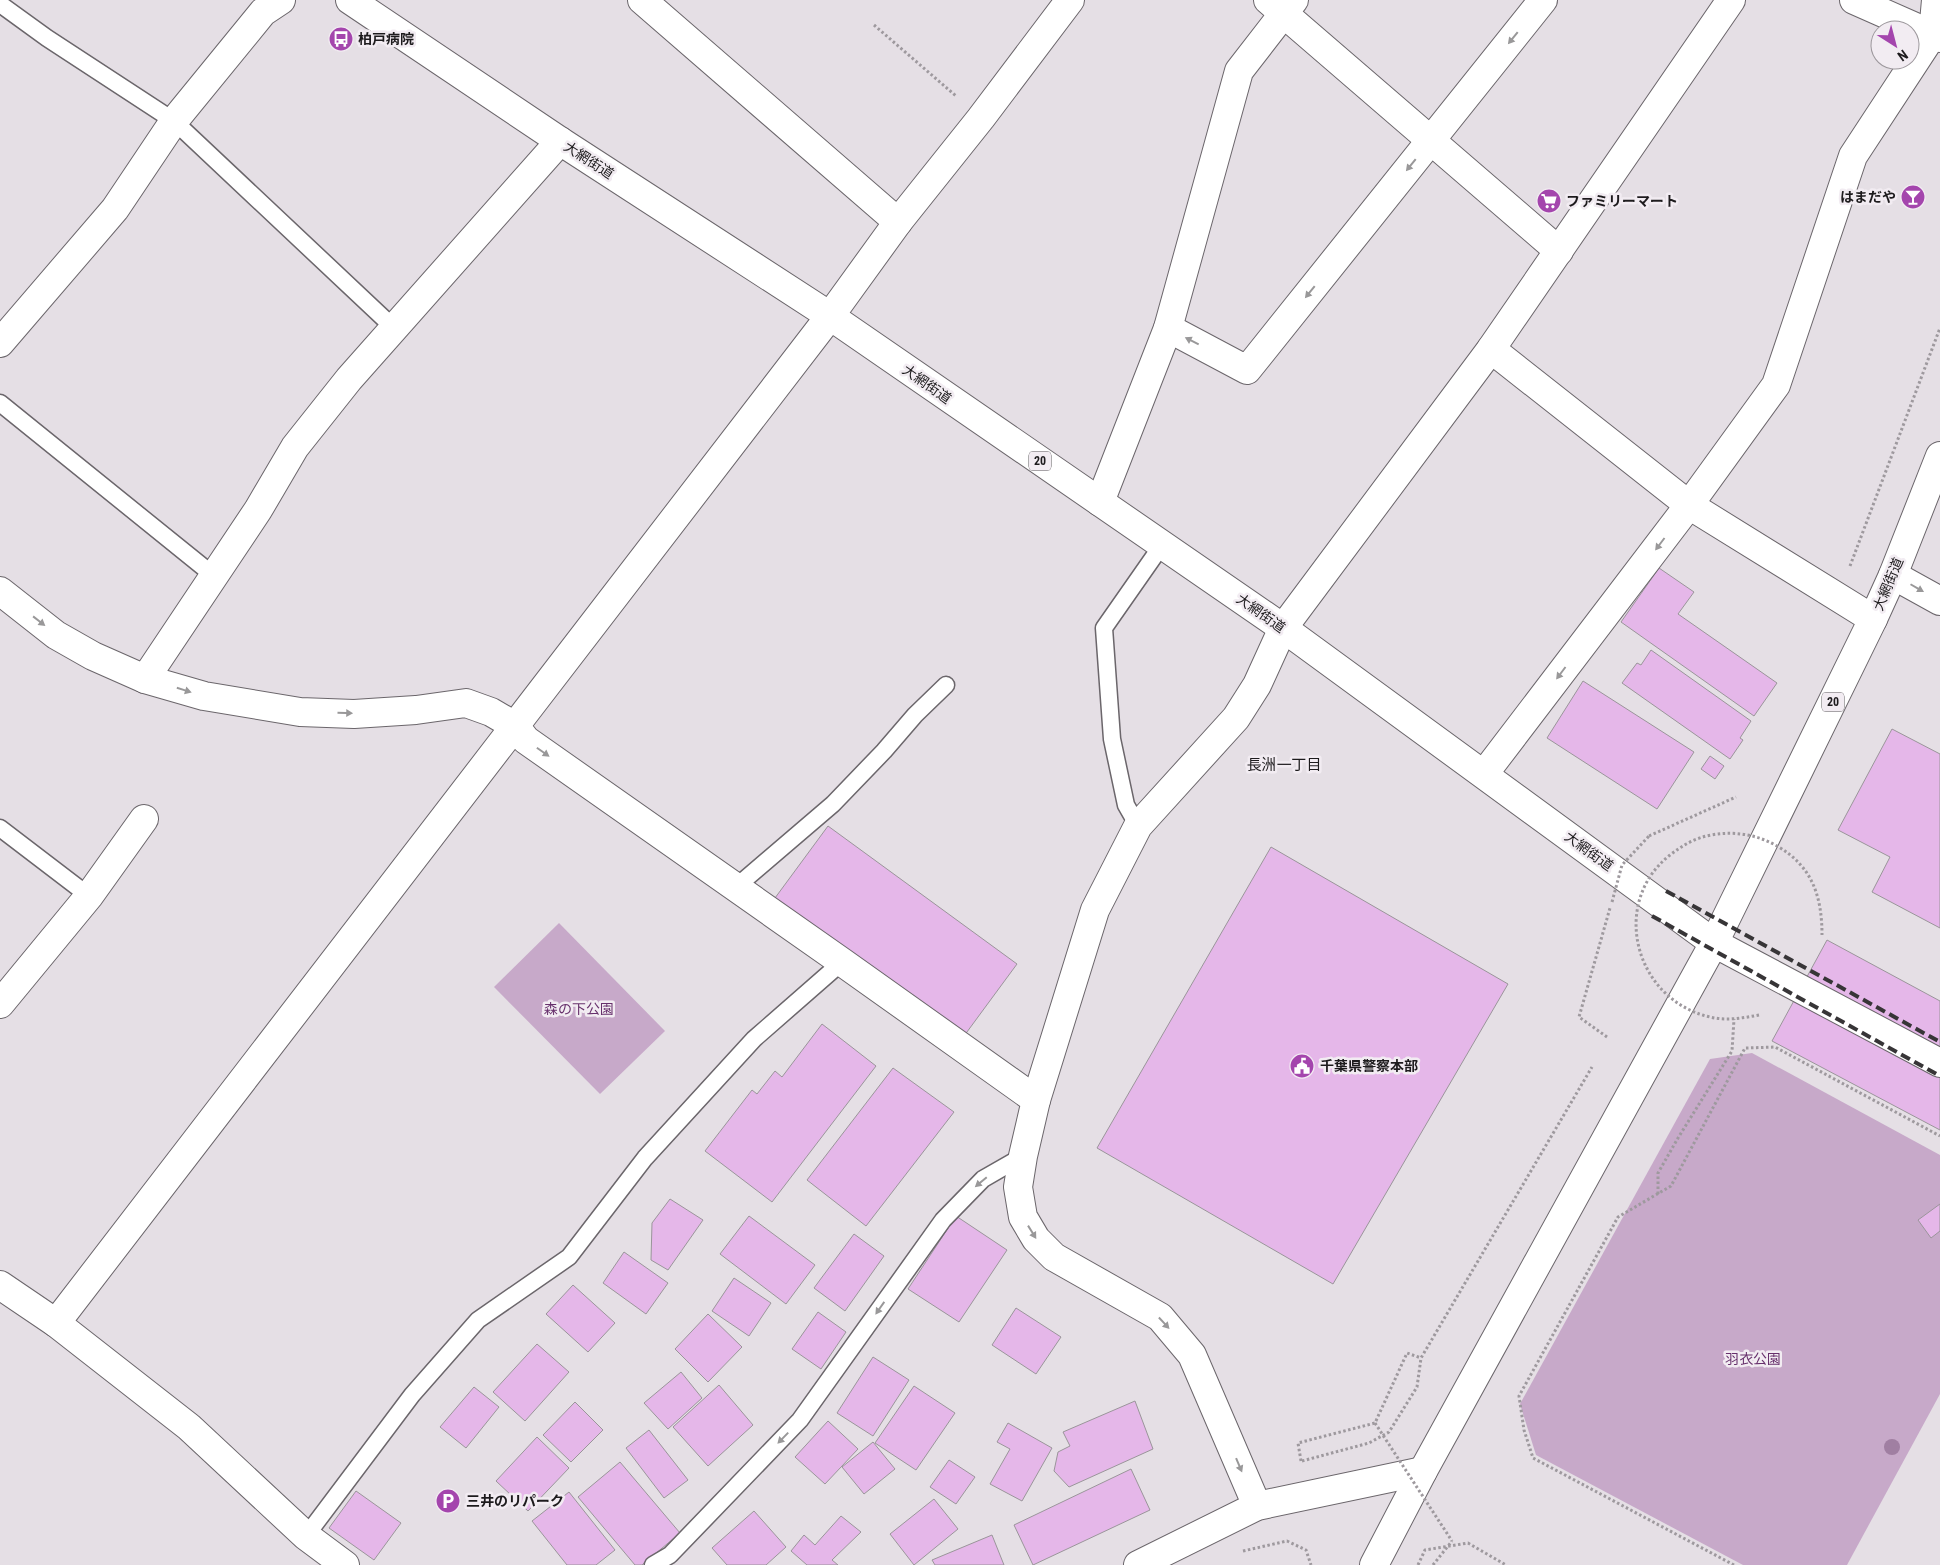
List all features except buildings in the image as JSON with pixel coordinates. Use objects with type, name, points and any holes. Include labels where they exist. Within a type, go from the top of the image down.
[{"type":"street","points":[[0,344],[115,209],[174,121],[264,12],[280,0]]},
{"type":"street","name":"大網街道","points":[[350,0],[560,142],[830,316],[1283,628],[1714,943],[1873,619],[1893,575],[1940,456]]},
{"type":"street","points":[[642,0],[898,222]]},
{"type":"street","points":[[56,1323],[830,316],[898,222],[981,118],[1070,0]]},
{"type":"street","points":[[1168,328],[1247,370],[1543,0]]},
{"type":"street","points":[[1257,1506],[1192,1355],[1160,1317],[1054,1257],[1036,1239],[1023,1217],[1018,1187],[1036,1100],[1095,910],[1138,826],[1236,718],[1257,685],[1283,628],[1491,349],[1731,0]]},
{"type":"street","points":[[1854,0],[1937,36]]},
{"type":"street","points":[[1484,774],[1689,505],[1776,385],[1853,156],[1937,36],[1936,0]]},
{"type":"street","points":[[1100,502],[1168,328],[1239,71],[1282,5],[1431,140],[1559,250]]},
{"type":"street","points":[[145,679],[258,510],[295,447],[349,379],[560,142]]},
{"type":"street","points":[[1491,349],[1689,505],[1873,619]]},
{"type":"street","points":[[1893,575],[1940,601]]},
{"type":"street","points":[[0,591],[56,635],[94,656],[145,679],[204,696],[300,712],[354,714],[416,710],[466,703],[491,712],[515,726],[526,740],[1036,1100]]},
{"type":"street","points":[[0,1004],[89,896],[144,819]]},
{"type":"street","points":[[1374,1565],[1423,1471],[1714,943],[1940,1063]]},
{"type":"street","points":[[0,1285],[56,1323],[189,1427],[306,1536],[345,1565]]},
{"type":"street","points":[[1138,1565],[1257,1506],[1423,1471]]},
{"type":"lane","points":[[0,4],[47,38],[174,121],[394,328]]},
{"type":"lane","points":[[0,403],[213,576]]},
{"type":"lane","points":[[1138,826],[1126,805],[1112,739],[1104,628],[1162,545]]},
{"type":"lane","points":[[736,887],[833,804],[884,751],[915,715],[946,685]]},
{"type":"lane","points":[[0,828],[89,896]]},
{"type":"lane","points":[[306,1536],[412,1395],[478,1320],[569,1257],[645,1158],[754,1039],[842,962]]},
{"type":"lane","points":[[653,1565],[670,1555],[800,1420],[943,1220],[983,1179],[1023,1156]]},
{"type":"path","points":[[874,25],[981,118]]},
{"type":"path","points":[[1850,566],[1940,328]]},
{"type":"path","points":[[1607,1037],[1578,1016],[1622,865],[1648,836],[1736,797]]},
{"type":"path","points":[[1759,1015],[1734,1019],[1710,1018],[1685,1008],[1661,991],[1647,971],[1640,954],[1636,933],[1637,910],[1646,884],[1661,862],[1682,845],[1701,837],[1724,833],[1740,833],[1765,840],[1787,852],[1804,869],[1814,884],[1822,912],[1822,935]]},
{"type":"path","points":[[1658,1194],[1658,1174],[1732,1051],[1734,1019]]},
{"type":"path","points":[[1734,1565],[1534,1458],[1524,1430],[1519,1396],[1618,1216],[1671,1186],[1745,1048],[1775,1047],[1940,1136]]},
{"type":"path","points":[[1293,1463],[1369,1443],[1389,1432],[1417,1387],[1421,1358],[1592,1067]]},
{"type":"path","points":[[1375,1423],[1407,1353],[1421,1358]]},
{"type":"path","points":[[1301,1461],[1298,1444],[1375,1423]]},
{"type":"path","points":[[1375,1423],[1452,1541],[1433,1565]]},
{"type":"path","points":[[1240,1552],[1287,1541],[1306,1550],[1311,1565]]},
{"type":"path","points":[[1418,1565],[1425,1550],[1468,1544],[1506,1565]]},
{"type":"green space","name":"森の下公園","points":[[559,923],[665,1031],[600,1094],[494,987]]},
{"type":"green space","name":"羽衣公園","points":[[1752,1053],[1940,1155],[1940,1394],[1847,1565],[1743,1565],[1536,1455],[1520,1404],[1710,1059]]},
{"type":"railway","points":[[1666,891],[1940,1042]]},
{"type":"railway","points":[[1652,916],[1940,1076]]},
{"type":"place","name":"柏戸病院","points":[[341,39]]},
{"type":"place","name":"はまだや","points":[[1913,197]]},
{"type":"place","name":"ファミリーマート","points":[[1549,201]]},
{"type":"place","name":"千葉県警察本部","points":[[1302,1066]]},
{"type":"place","name":"三井のリパーク","points":[[448,1501]]},
{"type":"district","name":"長洲一丁目","points":[[1284,765]]}]
